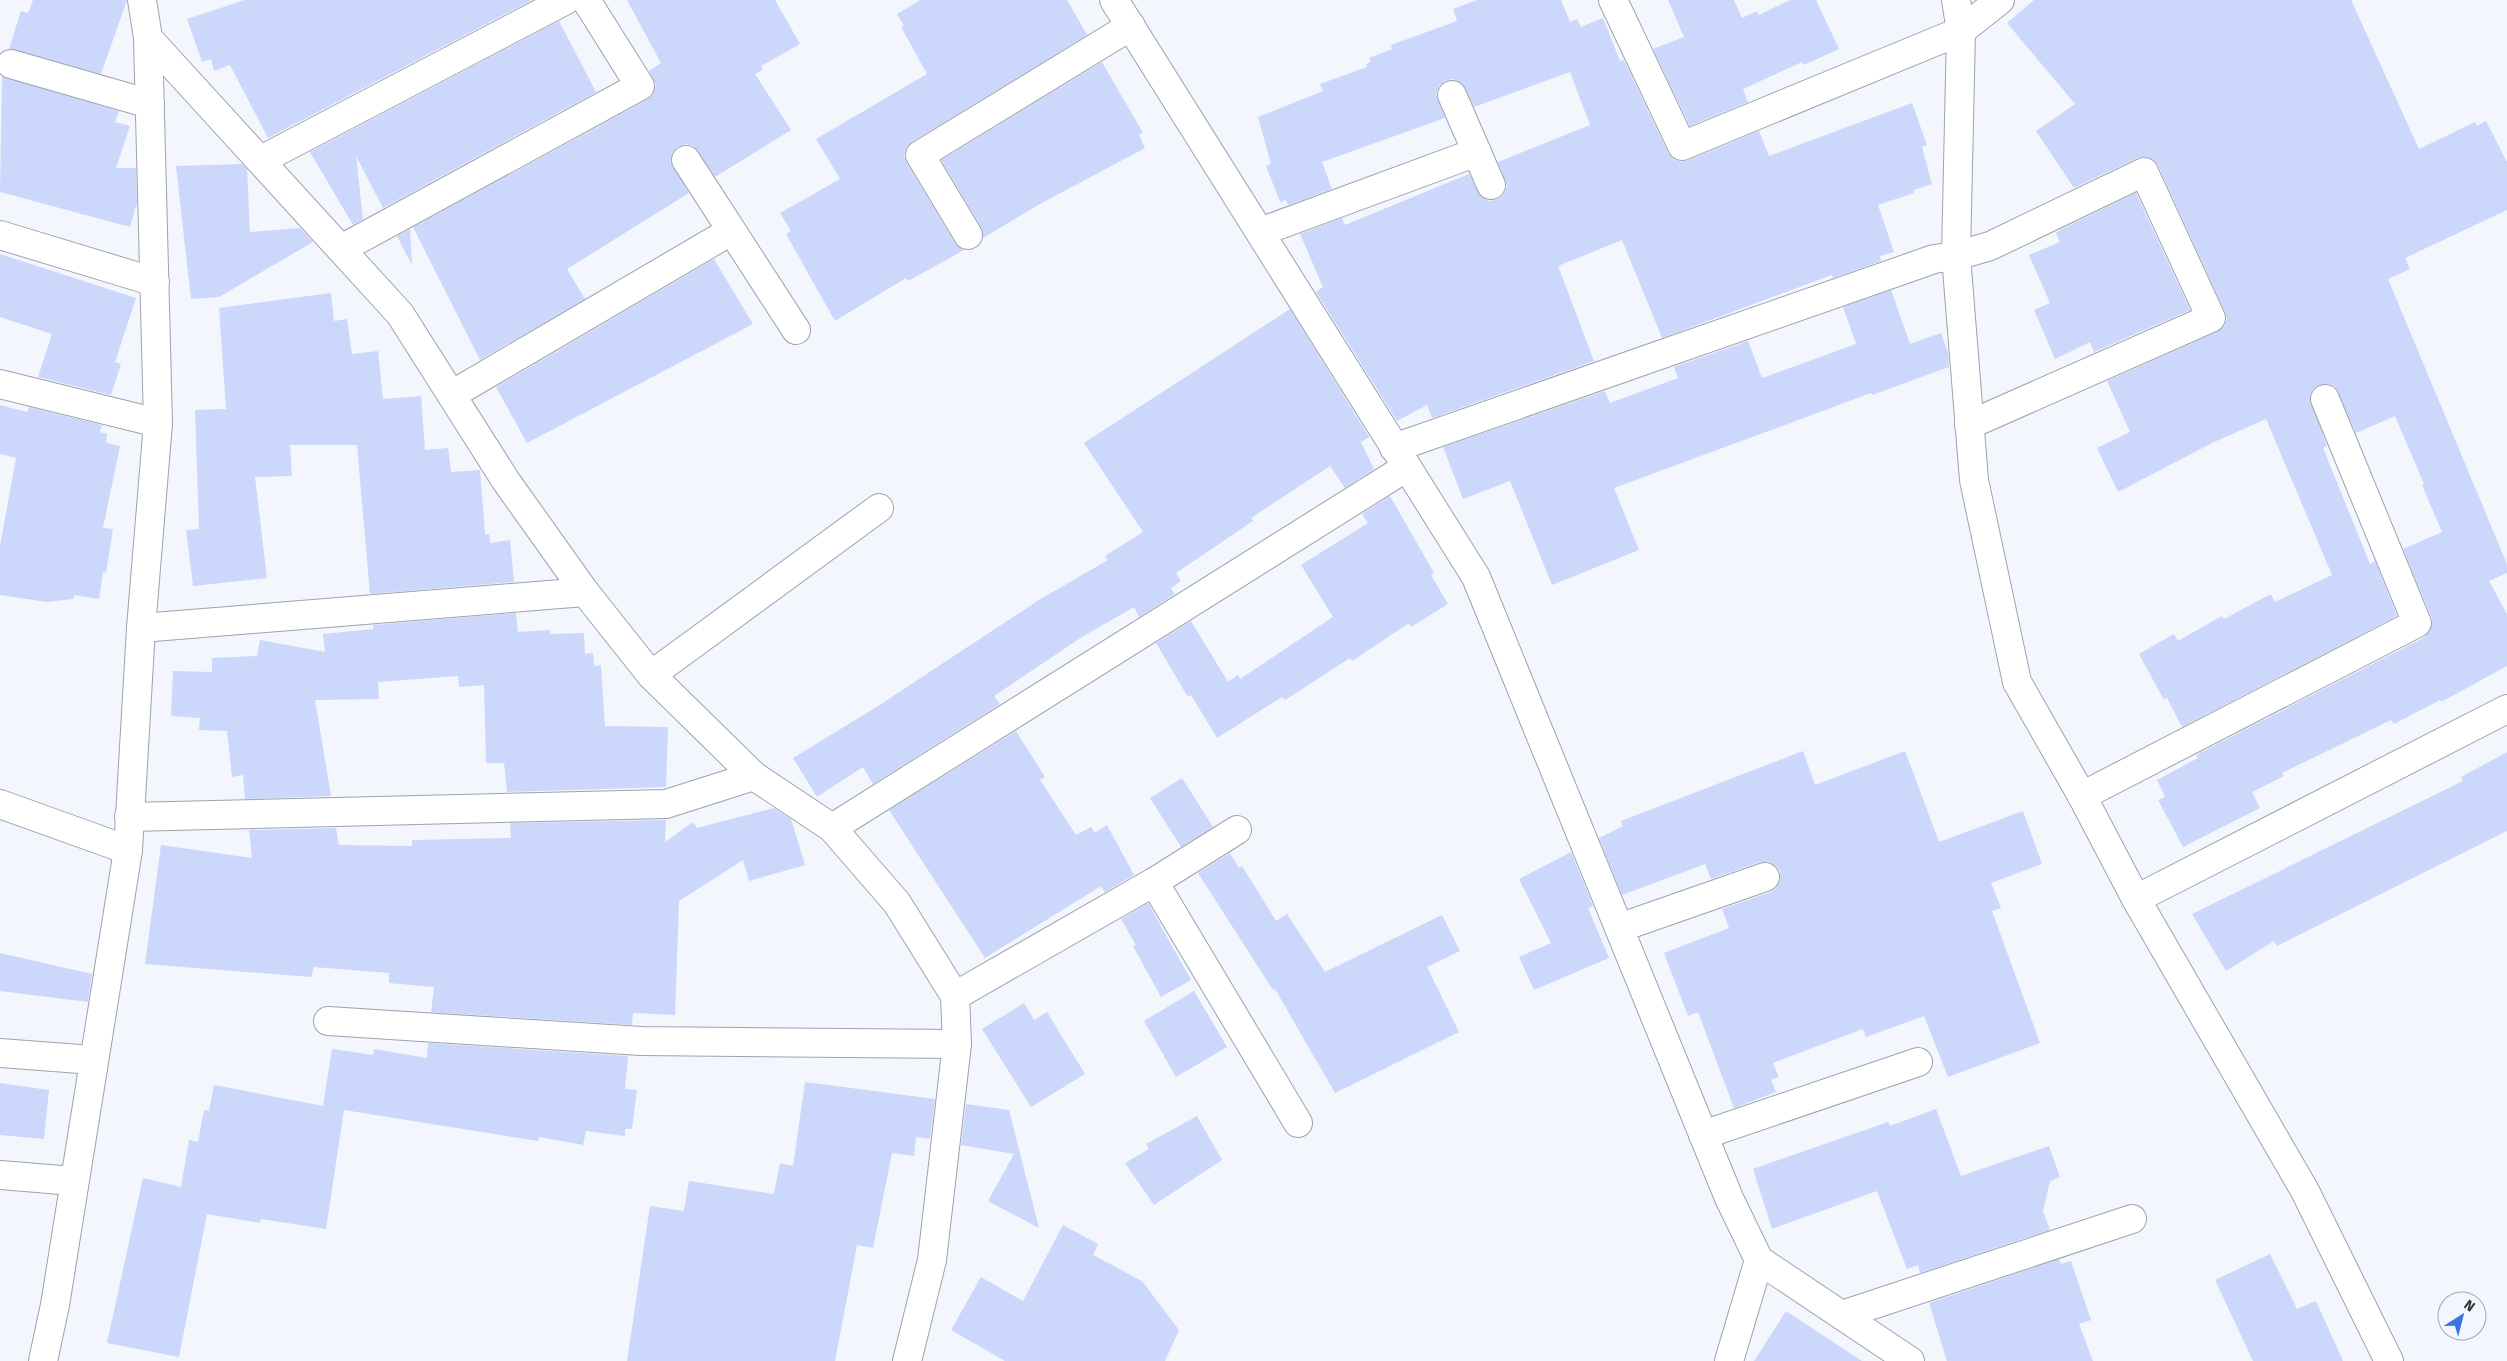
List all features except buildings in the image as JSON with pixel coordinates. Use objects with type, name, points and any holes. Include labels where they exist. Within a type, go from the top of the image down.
[{"type":"street","points":[[43,1361],[55,1305],[73,1181],[128,850],[142,628],[158,423],[148,38],[142,0]]},
{"type":"street","points":[[261,160],[566,0]]},
{"type":"street","points":[[341,249],[640,86],[586,0]]},
{"type":"street","points":[[1114,0],[1476,577],[1729,1198],[1759,1260],[1910,1361]]},
{"type":"street","points":[[1612,0],[1682,146],[1961,31],[2000,0]]},
{"type":"street","points":[[1956,0],[1961,31],[1956,256],[1969,425],[1974,480],[2017,682],[2082,796],[2136,899],[2305,1191],[2389,1361]]},
{"type":"street","points":[[968,236],[920,155],[1131,26]]},
{"type":"street","points":[[148,38],[400,314],[453,394],[506,481],[585,592],[651,674],[754,776],[832,828],[897,903],[955,996],[957,1044],[932,1260],[908,1361]]},
{"type":"street","points":[[11,64],[150,104]]},
{"type":"street","points":[[1452,95],[1491,184]]},
{"type":"street","points":[[1260,232],[1477,152]]},
{"type":"street","points":[[686,160],[796,330]]},
{"type":"street","points":[[832,828],[1400,458],[1934,259],[1956,256],[1990,246],[2144,172],[2211,318],[1969,425]]},
{"type":"street","points":[[453,394],[732,231]]},
{"type":"street","points":[[0,235],[155,282]]},
{"type":"street","points":[[0,384],[158,423]]},
{"type":"street","points":[[2082,796],[2418,623],[2325,399]]},
{"type":"street","points":[[651,674],[879,508]]},
{"type":"street","points":[[142,628],[585,592]]},
{"type":"street","points":[[2136,899],[2507,709]]},
{"type":"street","points":[[129,817],[666,804],[754,776]]},
{"type":"street","points":[[0,804],[128,850]]},
{"type":"street","points":[[955,996],[1154,882],[1237,830]]},
{"type":"street","points":[[1619,928],[1766,877]]},
{"type":"street","points":[[1154,882],[1298,1123]]},
{"type":"street","points":[[328,1021],[640,1041],[957,1044]]},
{"type":"street","points":[[0,1053],[93,1060]]},
{"type":"street","points":[[1704,1135],[1918,1062]]},
{"type":"street","points":[[0,1175],[73,1181]]},
{"type":"street","points":[[1842,1315],[2132,1220]]},
{"type":"street","points":[[1730,1361],[1740,1320],[1759,1260]]}]
